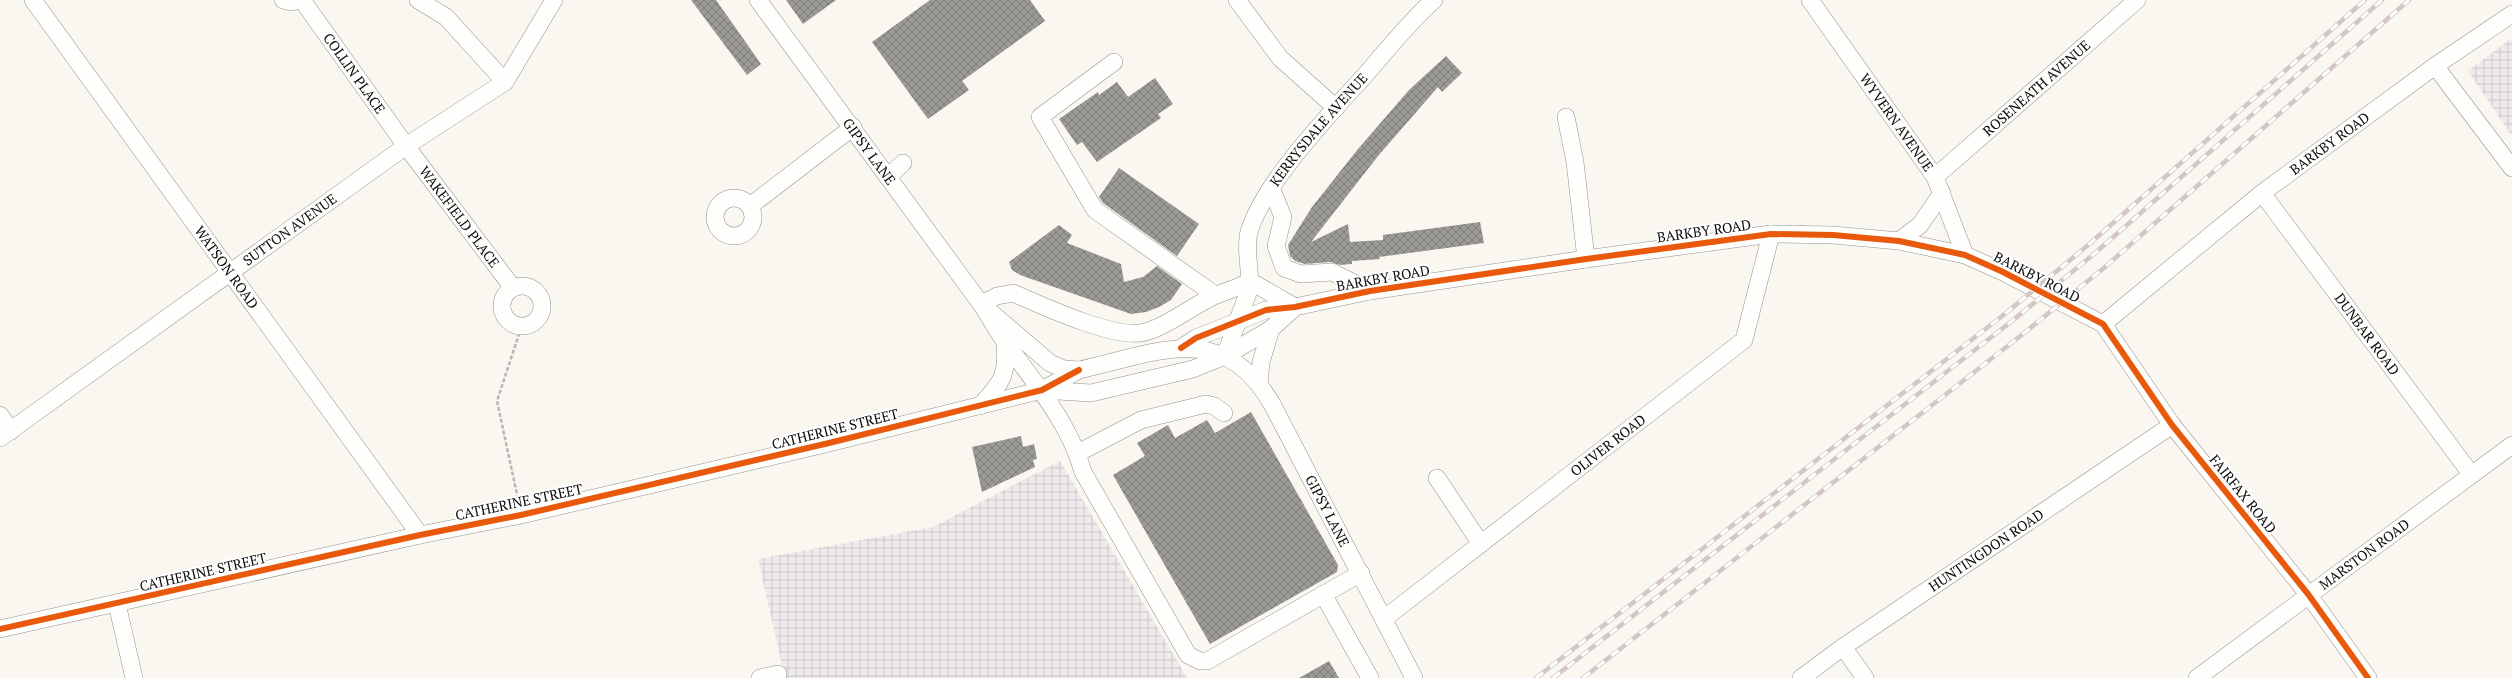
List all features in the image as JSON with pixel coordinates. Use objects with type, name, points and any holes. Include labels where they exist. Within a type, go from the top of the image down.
[{"type":"street","name":"WATSON ROAD","points":[[33,0],[420,534]]},
{"type":"street","points":[[283,0],[291,2],[299,0]]},
{"type":"street","name":"COLLIN PLACE","points":[[302,0],[406,146]]},
{"type":"street","points":[[418,0],[446,17],[505,82]]},
{"type":"street","name":"SUTTON AVENUE","points":[[5,435],[231,274],[406,146],[505,82],[554,0]]},
{"type":"street","name":"GIPSY LANE","points":[[758,0],[853,127],[981,304],[1005,342],[1042,390],[1065,425],[1087,478],[1188,655],[1193,659],[1207,661],[1323,594]]},
{"type":"street","points":[[1238,0],[1280,58],[1336,108]]},
{"type":"street","name":"KERRYSDALE AVENUE","points":[[1225,356],[1239,320],[1250,281],[1246,263],[1249,233],[1260,206],[1271,188],[1336,108],[1434,0]]},
{"type":"street","name":"ROSENEATH AVENUE","points":[[1935,177],[2137,0]]},
{"type":"street","name":"WYVERN AVENUE","points":[[1814,1],[1935,177],[1965,255]]},
{"type":"street","name":"BARKBY ROAD","points":[[1181,348],[1239,320],[1266,310],[1295,307],[1370,291],[1586,259],[1771,234],[1833,235],[1900,241],[1965,255],[2003,272],[2103,324],[2262,193],[2435,66],[2512,14]]},
{"type":"street","points":[[1114,62],[1040,117],[1095,210],[1215,296]]},
{"type":"street","points":[[2435,66],[2512,168]]},
{"type":"street","points":[[1566,117],[1575,162],[1586,259]]},
{"type":"street","points":[[750,206],[853,127]]},
{"type":"street","name":"WAKEFIELD PLACE","points":[[406,146],[513,288]]},
{"type":"street","points":[[888,176],[903,163]]},
{"type":"street","points":[[1271,188],[1283,217],[1276,246],[1284,268],[1301,274],[1332,272],[1370,291]]},
{"type":"street","points":[[1900,241],[1920,225],[1942,193]]},
{"type":"street","name":"DUNBAR ROAD","points":[[2262,193],[2471,474]]},
{"type":"street","name":"OLIVER ROAD","points":[[1385,618],[1744,340],[1771,234]]},
{"type":"street","points":[[981,304],[997,296],[1013,293],[1113,331],[1140,333],[1162,326],[1177,315],[1215,296],[1234,290],[1250,281],[1295,307],[1271,329],[1225,356],[1193,369],[1090,393],[1042,390]]},
{"type":"street","points":[[526,286],[532,288],[537,293],[542,304],[541,311],[534,321],[522,326],[509,321],[502,310],[504,297],[513,288],[526,286]]},
{"type":"street","name":"GIPSY LANE","points":[[981,304],[1050,363],[1064,369],[1079,370],[1181,348],[1201,349],[1225,356],[1259,384],[1272,404],[1385,618],[1414,678]]},
{"type":"street","name":"FAIRFAX ROAD","points":[[2103,324],[2172,425],[2308,594],[2368,678]]},
{"type":"street","points":[[1259,384],[1261,362],[1271,329]]},
{"type":"street","points":[[979,406],[1000,385],[1007,365],[1005,342]]},
{"type":"street","points":[[1042,390],[1079,370]]},
{"type":"street","name":"CATHERINE STREET","points":[[0,629],[117,604],[420,534],[521,515],[1042,390]]},
{"type":"street","points":[[1078,454],[1142,420],[1206,404],[1214,406],[1224,413]]},
{"type":"street","points":[[0,415],[5,435]]},
{"type":"street","name":"HUNTINGDON ROAD","points":[[1801,678],[1844,647],[2172,425]]},
{"type":"street","name":"MARSTON ROAD","points":[[2197,678],[2308,594],[2512,445]]},
{"type":"street","points":[[1436,478],[1481,544]]},
{"type":"street","points":[[1361,573],[1323,594],[1370,678]]},
{"type":"street","points":[[117,604],[134,678]]},
{"type":"street","points":[[1844,647],[1865,678]]},
{"type":"street","points":[[760,678],[778,674]]},
{"type":"path","points":[[521,515],[497,400],[522,326]]},
{"type":"shaded area","points":[[2512,38],[2512,136],[2468,71]]},
{"type":"shaded area","points":[[1060,461],[1187,678],[785,678],[758,559],[933,527]]},
{"type":"building","points":[[691,0],[716,0],[761,64],[747,75]]},
{"type":"building","points":[[786,0],[836,0],[803,24]]},
{"type":"building","points":[[930,0],[1030,0],[1045,21],[962,81],[969,90],[928,119],[872,42]]},
{"type":"building","points":[[1446,56],[1462,73],[1442,92],[1438,87],[1378,156],[1311,242],[1348,224],[1350,242],[1383,240],[1383,235],[1480,222],[1484,243],[1379,257],[1380,259],[1352,261],[1352,264],[1340,265],[1331,262],[1305,264],[1295,261],[1290,256],[1288,245],[1312,207],[1358,149],[1409,90]]},
{"type":"building","points":[[1155,78],[1173,104],[1158,114],[1161,118],[1097,162],[1082,142],[1077,145],[1059,119],[1098,92],[1099,95],[1117,82],[1128,97]]},
{"type":"building","points":[[1119,168],[1199,224],[1177,256],[1103,203],[1099,197]]},
{"type":"building","points":[[1059,225],[1072,235],[1067,243],[1121,264],[1124,282],[1143,277],[1157,266],[1182,284],[1171,300],[1146,312],[1131,314],[1020,275],[1012,270],[1009,262]]},
{"type":"building","points":[[1251,412],[1338,565],[1337,572],[1210,644],[1113,475],[1145,456],[1137,443],[1168,425],[1175,438],[1207,420],[1215,433]]},
{"type":"building","points":[[1021,436],[1023,447],[1034,444],[1037,459],[1033,460],[1035,467],[982,492],[972,447]]},
{"type":"building","points":[[1329,661],[1339,678],[1299,678]]},
{"type":"railway","points":[[1536,678],[2006,313],[2087,246],[2365,0]]},
{"type":"railway","points":[[1553,678],[2012,321],[2094,254],[2382,0]]},
{"type":"railway","points":[[1583,678],[2023,334],[2105,267],[2409,0]]},
{"type":"cycle path","points":[[1181,348],[1196,338],[1266,310],[1295,307],[1370,291],[1586,259],[1771,234],[1833,235],[1899,241],[1965,255],[2003,272],[2103,324],[2172,425],[2308,594],[2368,678]]},
{"type":"cycle path","points":[[0,629],[420,535],[521,515],[829,443],[1042,390],[1079,370]]}]
